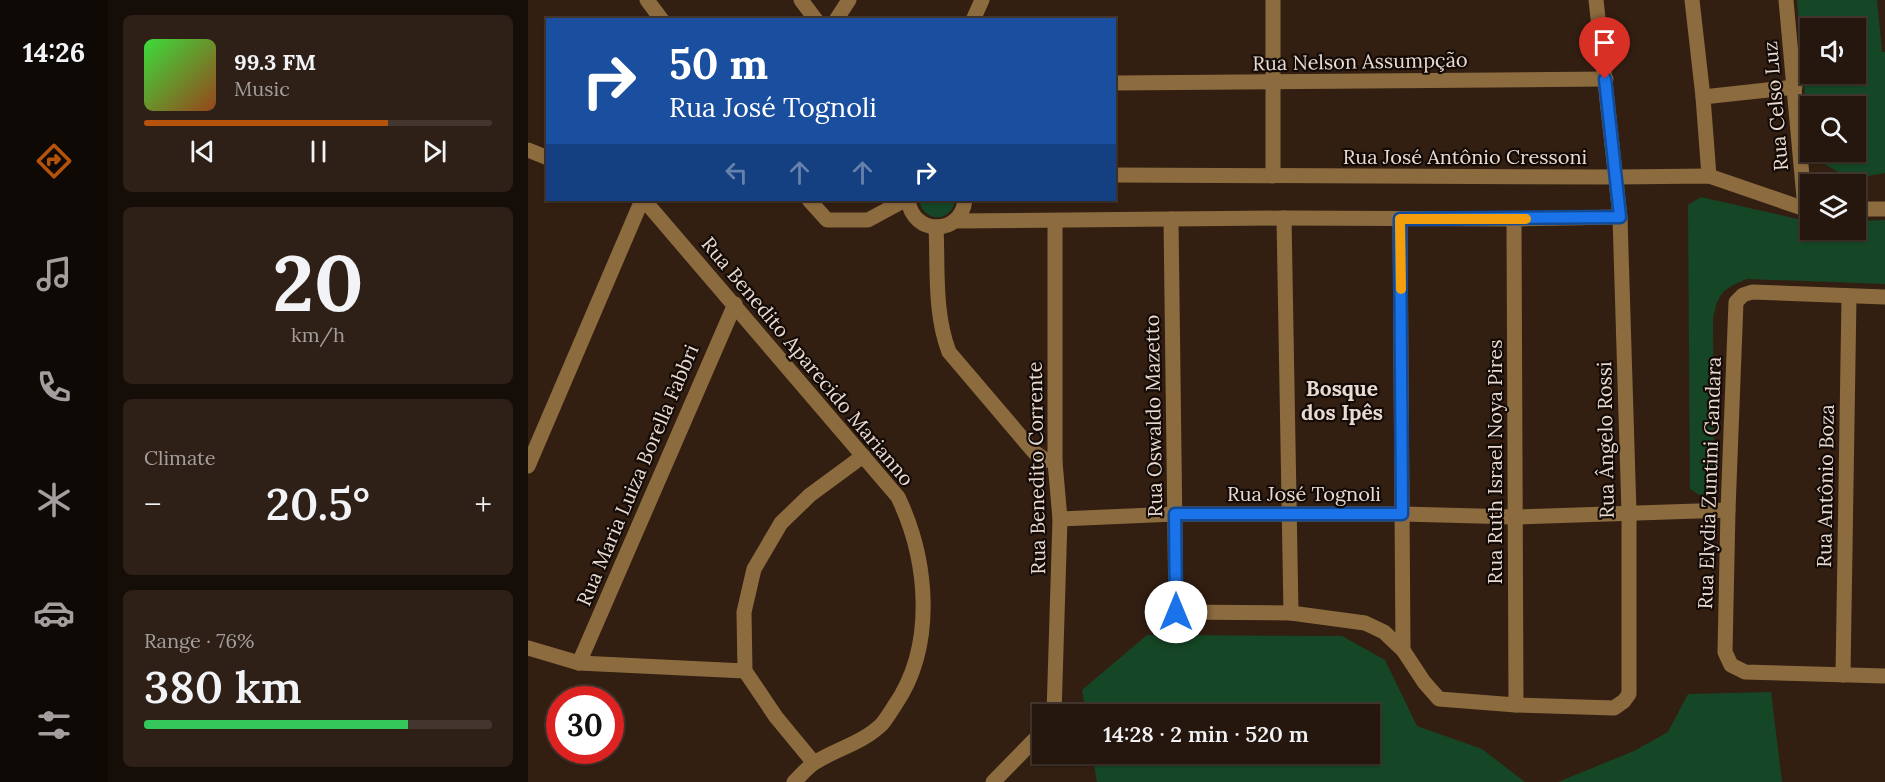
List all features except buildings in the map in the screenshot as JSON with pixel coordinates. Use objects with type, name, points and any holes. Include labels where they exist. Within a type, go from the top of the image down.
[{"type":"street","points":[[647,0],[660,18]]},
{"type":"street","points":[[801,0],[814,18]]},
{"type":"street","points":[[837,18],[849,0]]},
{"type":"street","points":[[974,18],[982,0]]},
{"type":"street","points":[[1273,0],[1273,176]]},
{"type":"street","name":"Rua Ângelo Rossi","points":[[1516,705],[1614,708],[1629,694],[1629,513],[1620,217],[1596,0]]},
{"type":"street","points":[[1692,0],[1709,176]]},
{"type":"street","name":"Rua Celso Luz","points":[[1786,0],[1804,174]]},
{"type":"street","name":"Rua Nelson Assumpção","points":[[1116,82],[1272,83],[1605,79]]},
{"type":"street","points":[[1703,97],[1795,87]]},
{"type":"street","points":[[528,150],[546,157]]},
{"type":"street","name":"Rua José Antônio Cressoni","points":[[1116,175],[1709,176],[1800,205]]},
{"type":"street","points":[[528,466],[643,201]]},
{"type":"street","name":"Rua Benedito Aparecido Marianno","points":[[644,201],[735,304],[898,497],[913,534],[924,623],[920,649],[911,675],[882,723],[852,745],[814,764],[794,782]]},
{"type":"street","points":[[809,201],[827,220],[868,220],[905,201]]},
{"type":"street","points":[[907,201],[913,215],[919,222],[936,227],[946,226],[955,221],[961,214],[965,201]]},
{"type":"street","points":[[1866,209],[1885,209]]},
{"type":"street","points":[[955,221],[1620,217]]},
{"type":"street","points":[[1284,218],[1291,613],[1365,623],[1384,632],[1403,650],[1424,682],[1439,699],[1516,705]]},
{"type":"street","name":"Rua Oswaldo Mazetto","points":[[1171,219],[1176,612],[1291,613]]},
{"type":"street","points":[[1400,219],[1403,650]]},
{"type":"street","name":"Rua Ruth Israel Noya Pires","points":[[1514,219],[1516,705]]},
{"type":"street","name":"Rua Benedito Corrente","points":[[1054,704],[1060,519],[1055,462],[1055,221]]},
{"type":"street","points":[[936,227],[939,312],[949,352],[1034,453],[1055,462]]},
{"type":"street","name":"Rua Elydia Zuntini Gandara","points":[[1843,675],[1745,672],[1731,665],[1725,651],[1736,302],[1743,295],[1752,292],[1849,297]]},
{"type":"street","points":[[1849,297],[1885,297]]},
{"type":"street","name":"Rua Antônio Boza","points":[[1843,675],[1849,297]]},
{"type":"street","name":"Rua Maria Luiza Borella Fabbri","points":[[572,661],[735,304]]},
{"type":"street","points":[[814,764],[776,717],[745,671],[744,612],[754,569],[781,523],[810,495],[863,456]]},
{"type":"street","name":"Rua José Tognoli","points":[[1060,519],[1175,514],[1402,514],[1516,517],[1728,510]]},
{"type":"street","points":[[528,648],[572,661]]},
{"type":"street","points":[[528,659],[745,671]]},
{"type":"street","points":[[1843,675],[1885,676]]},
{"type":"street","points":[[993,782],[1032,742]]},
{"type":"green space","points":[[1797,0],[1877,0],[1882,52],[1885,52],[1885,173],[1866,176],[1866,174],[1842,174],[1821,162],[1866,162],[1866,96],[1805,96],[1804,84],[1866,84],[1866,18],[1800,18],[1800,36]]},
{"type":"green space","points":[[1701,197],[1800,220],[1800,240],[1866,240],[1866,221],[1885,220],[1885,284],[1747,279],[1722,293],[1713,319],[1714,487],[1701,496],[1690,489],[1688,205]]},
{"type":"green space","points":[[919,201],[955,201],[953,208],[943,216],[931,216],[922,208]]},
{"type":"green space","points":[[1147,635],[1342,636],[1385,660],[1417,726],[1482,749],[1525,782],[1097,782],[1094,764],[1380,764],[1380,704],[1084,704],[1082,690]]},
{"type":"green space","points":[[1771,692],[1782,782],[1558,782],[1634,751],[1668,732],[1688,694]]},
{"type":"slow traffic","points":[[1401,289],[1400,219],[1526,219]]},
{"type":"district","name":"Bosque dos Ipês","points":[[1342,400]]},
{"type":"route","points":[[1176,612],[1175,514],[1402,514],[1400,219],[1620,217],[1605,79]]}]
